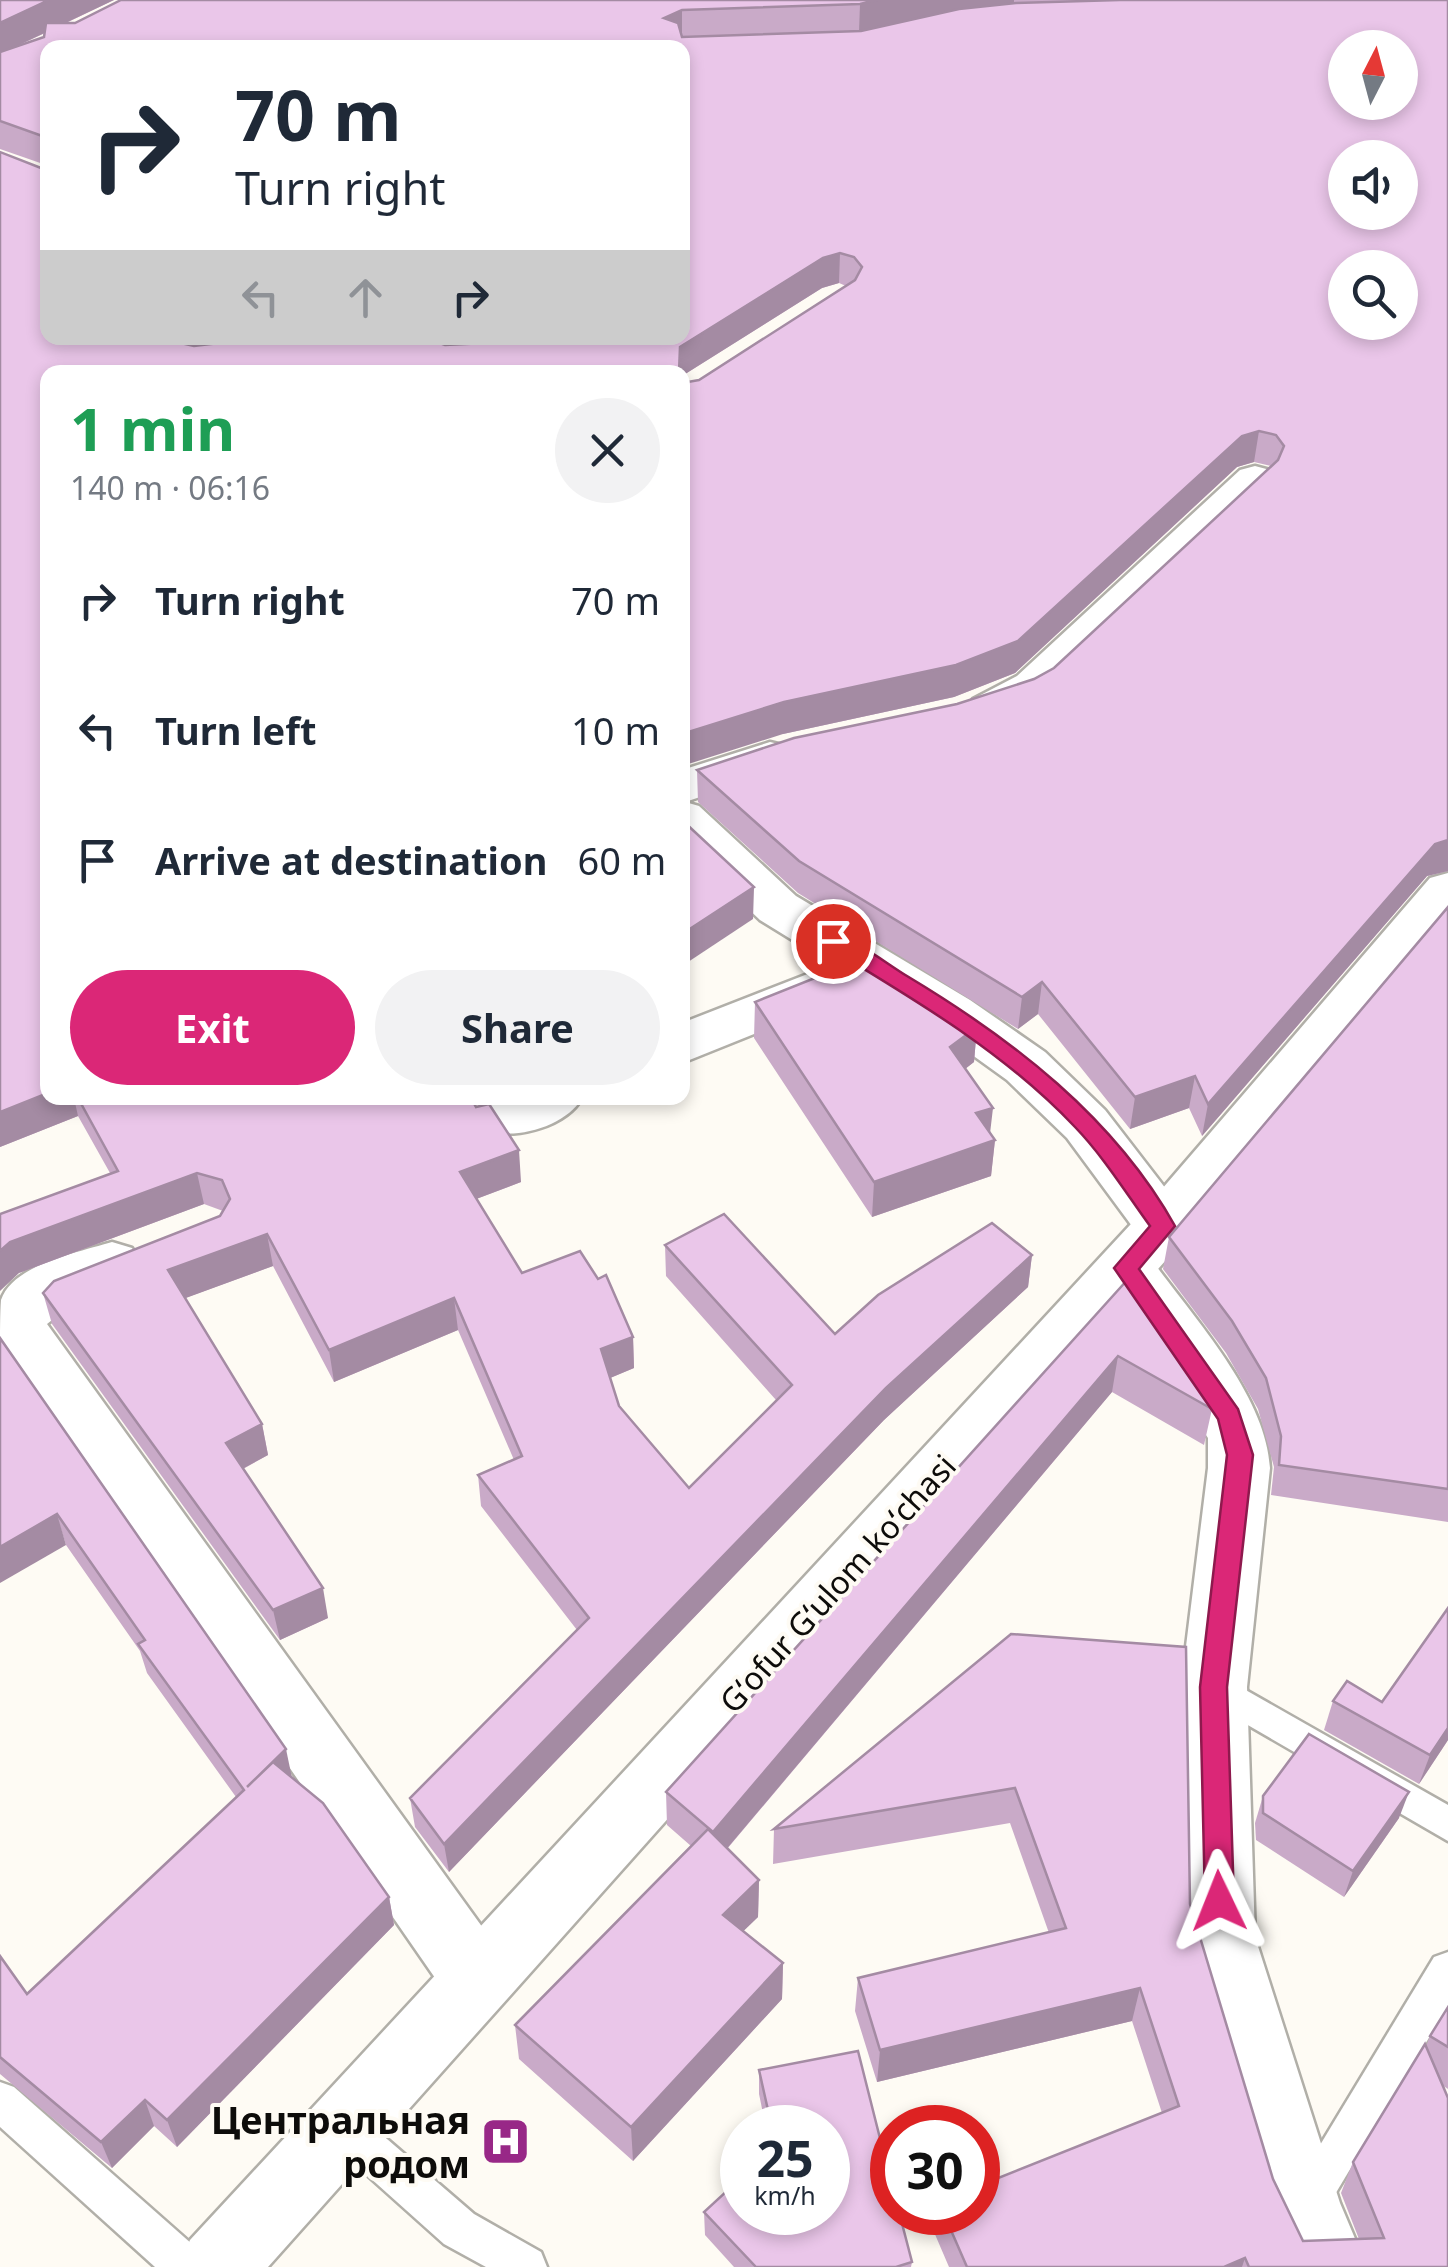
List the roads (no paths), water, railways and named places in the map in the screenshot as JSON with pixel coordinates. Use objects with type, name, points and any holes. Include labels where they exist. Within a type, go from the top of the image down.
[{"type":"street","points":[[950,719],[1006,702],[1032,686],[1254,479]]},
{"type":"street","points":[[690,784],[818,744]]},
{"type":"street","points":[[690,825],[778,908],[874,965],[1026,1066],[1086,1124],[1229,1416],[1238,1438],[1240,1468],[1214,1687],[1220,1937],[1317,2238]]},
{"type":"street","name":"Gʻofur Gʻulom koʻchasi","points":[[217,2267],[476,1977],[1144,1247],[1448,890]]},
{"type":"street","points":[[690,1041],[874,965]]},
{"type":"street","points":[[169,1243],[40,1293],[23,1307],[17,1327],[476,1977]]},
{"type":"lane","points":[[1214,1687],[1448,1824]]},
{"type":"lane","points":[[1317,2238],[1448,1970]]},
{"type":"lane","points":[[0,2101],[186,2267]]},
{"type":"lane","points":[[344,2128],[459,2229],[526,2267]]},
{"type":"place","name":"Центральная родом","points":[[505,2141]]}]
